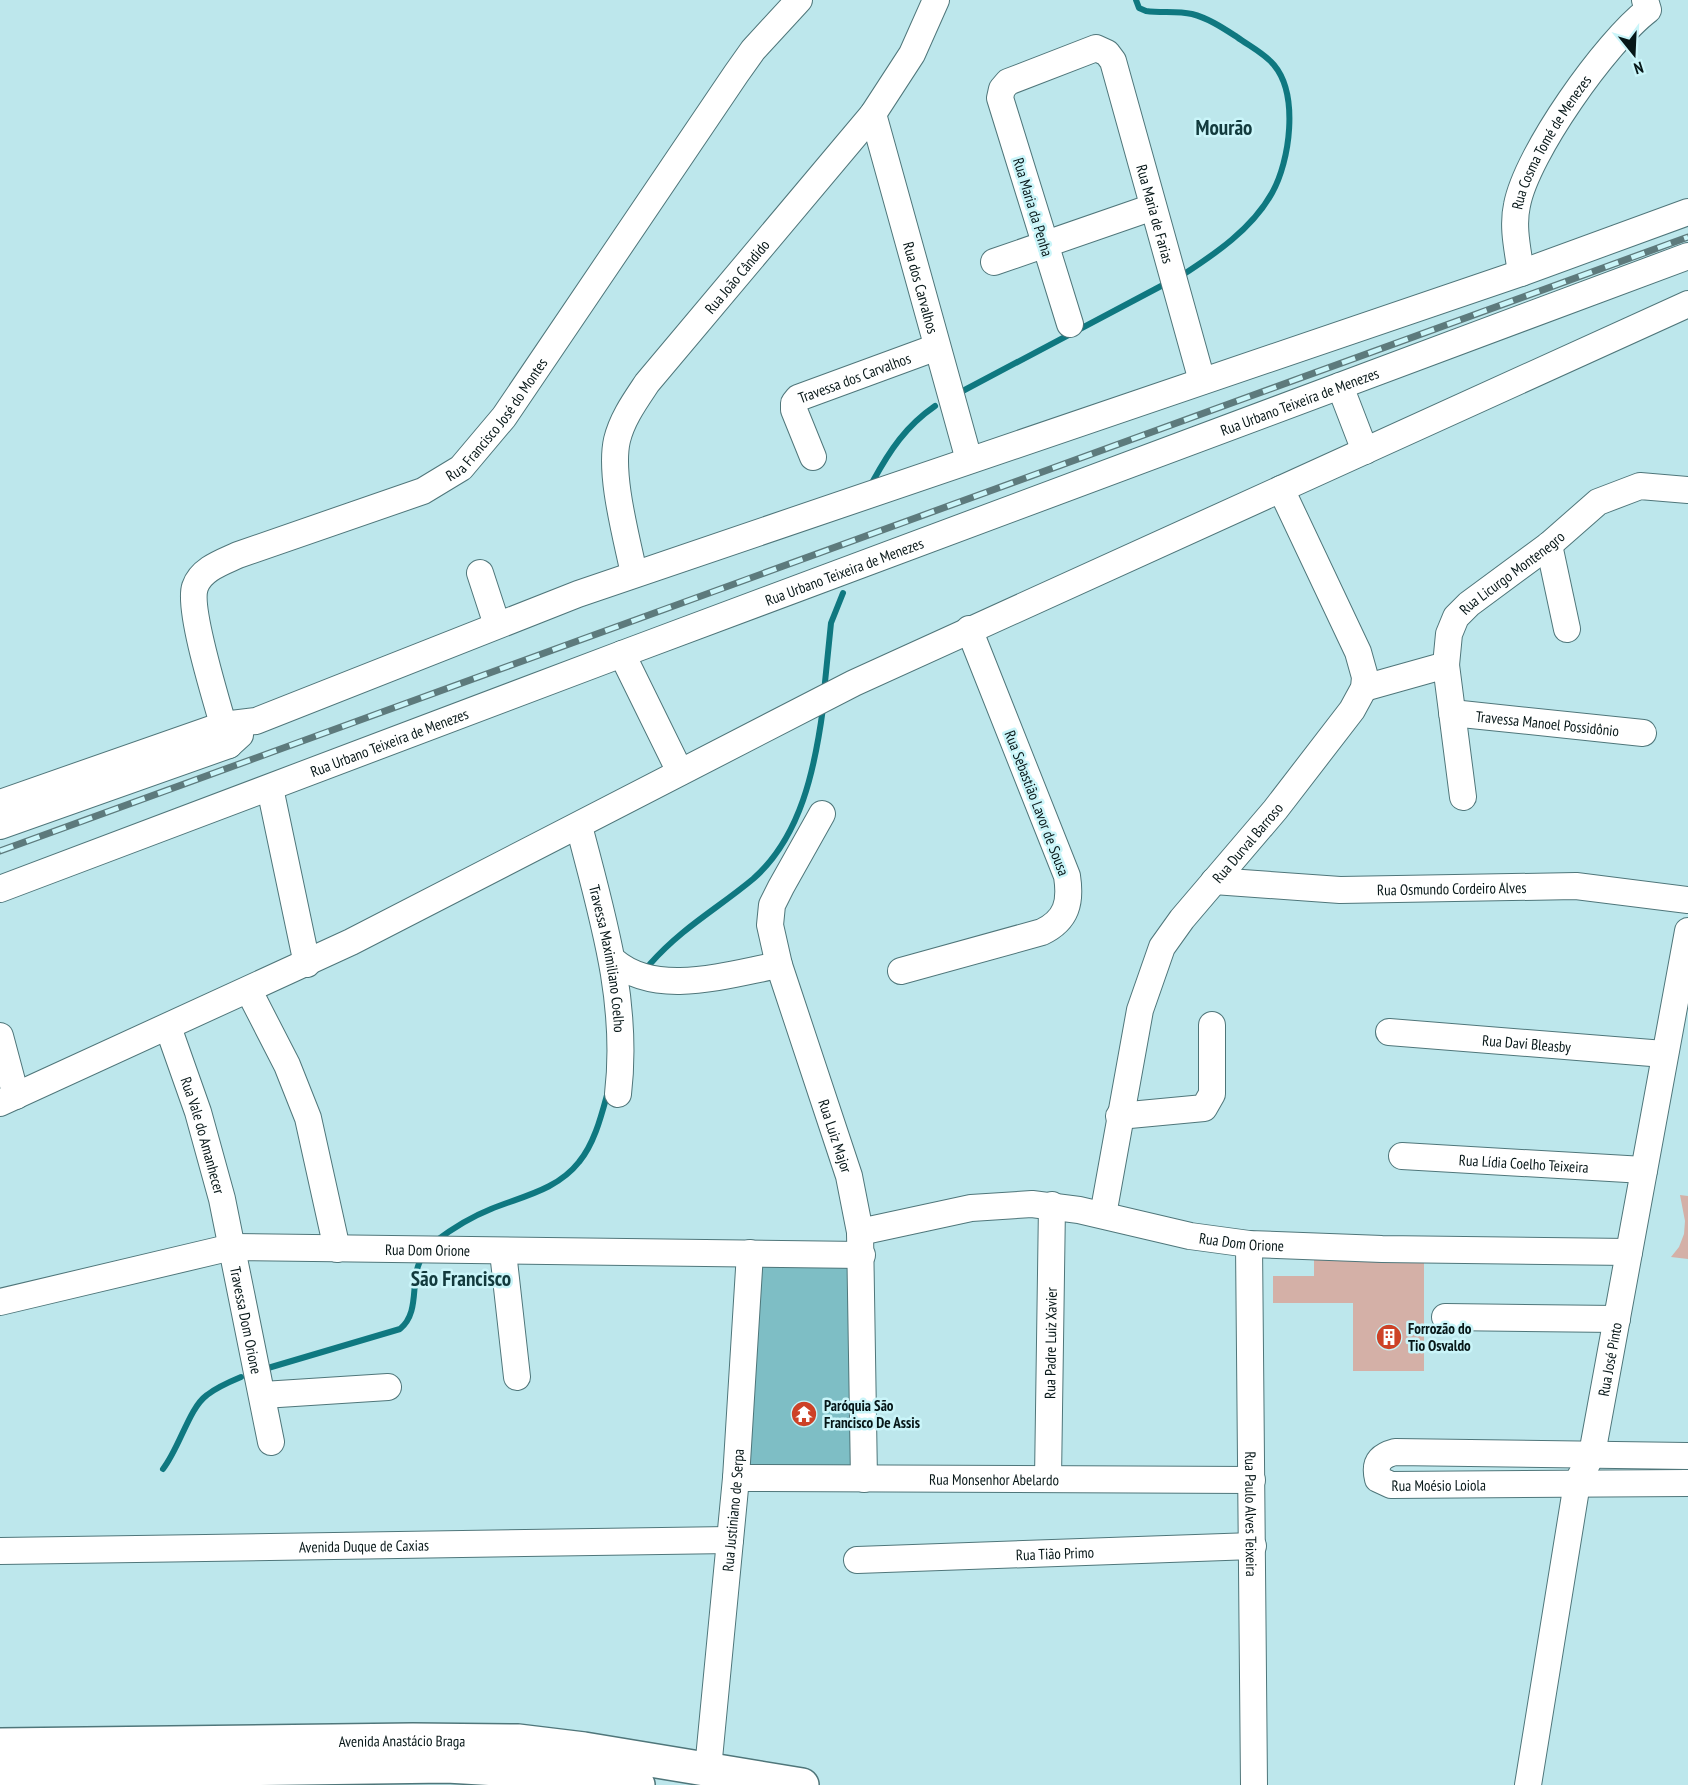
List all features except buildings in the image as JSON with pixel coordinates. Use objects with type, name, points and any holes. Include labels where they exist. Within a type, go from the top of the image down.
[{"type":"main road","name":"Avenida Anastácio Braga","points":[[0,1772],[202,1765],[414,1753],[518,1741],[708,1768],[802,1785]]},
{"type":"main road","name":"Avenida Anastácio Braga","points":[[0,1745],[202,1765]]},
{"type":"main road","name":"Avenida Anastácio Braga","points":[[414,1753],[494,1768],[638,1785]]},
{"type":"street","name":"Rua Francisco José do Montes","points":[[226,735],[195,616],[195,587],[203,574],[217,564],[238,555],[423,491],[461,468],[504,417],[747,58],[799,0]]},
{"type":"street","name":"Rua João Cândido","points":[[634,574],[616,473],[617,441],[628,411],[647,383],[873,114],[912,54],[936,0]]},
{"type":"street","name":"Rua Cosma Tomé de Menezes","points":[[1521,273],[1515,222],[1517,204],[1533,160],[1619,35],[1653,3]]},
{"type":"street","name":"Rua Maria de Farias","points":[[1002,89],[1017,78],[1089,50],[1102,50],[1113,60],[1202,381]]},
{"type":"street","name":"Rua Maria da Penha","points":[[1002,89],[1001,107],[1070,324]]},
{"type":"street","name":"Rua dos Carvalhos","points":[[873,114],[969,460]]},
{"type":"street","points":[[994,262],[1153,207]]},
{"type":"street","points":[[0,826],[497,625],[634,574],[1521,273],[1688,212]]},
{"type":"street","name":"Rua Urbano Teixeira de Menezes","points":[[0,889],[1688,256]]},
{"type":"street","points":[[0,1036],[8,1100],[307,964],[579,826],[836,691],[1688,304]]},
{"type":"street","name":"Travessa dos Carvalhos","points":[[813,457],[794,410],[794,403],[798,398],[937,347]]},
{"type":"street","points":[[1340,386],[1365,451]]},
{"type":"street","name":"Rua Licurgo Montenegro","points":[[1463,797],[1446,665],[1449,634],[1456,617],[1469,604],[1549,545],[1598,502],[1640,486],[1688,490]]},
{"type":"street","points":[[1281,489],[1358,652],[1365,677],[1364,688],[1446,665]]},
{"type":"street","points":[[1549,545],[1567,629]]},
{"type":"street","points":[[480,573],[497,625]]},
{"type":"street","name":"Rua Sebastião Lavor de Sousa","points":[[901,971],[1042,932],[1053,927],[1068,909],[1070,894],[1067,876],[969,629]]},
{"type":"street","points":[[622,654],[680,772]]},
{"type":"street","name":"Rua Durval Barroso","points":[[1103,1215],[1119,1116],[1140,1010],[1150,973],[1162,947],[1175,928],[1275,810],[1353,710],[1364,688]]},
{"type":"street","name":"Travessa Manoel Possidônio","points":[[1452,713],[1643,733]]},
{"type":"street","points":[[0,802],[226,735]]},
{"type":"street","points":[[270,788],[307,964]]},
{"type":"street","name":"Rua Luiz Major","points":[[822,814],[772,905],[770,925],[779,965],[849,1176],[861,1244],[864,1479]]},
{"type":"street","name":"Travessa Maximiliano Coelho","points":[[579,826],[614,962],[621,1025],[618,1094]]},
{"type":"street","name":"Rua Osmundo Cordeiro Alves","points":[[1214,881],[1340,890],[1576,886],[1688,900]]},
{"type":"street","name":"Rua José Pinto","points":[[1528,1785],[1577,1483],[1592,1454],[1688,931]]},
{"type":"street","points":[[614,962],[638,977],[662,981],[701,978],[779,965]]},
{"type":"street","points":[[249,991],[287,1065],[308,1118],[337,1249]]},
{"type":"street","points":[[1119,1116],[1204,1108],[1212,1094],[1212,1025]]},
{"type":"street","name":"Rua Vale do Amanhecer","points":[[168,1027],[207,1141],[232,1247]]},
{"type":"street","name":"Rua Davi Bleasby","points":[[1389,1032],[1664,1054]]},
{"type":"street","name":"Rua Lídia Coelho Teixeira","points":[[1402,1156],[1644,1170]]},
{"type":"street","name":"Rua Dom Orione","points":[[0,1302],[232,1247],[442,1252],[750,1253],[861,1244],[971,1208],[1011,1204],[1052,1205],[1190,1236],[1249,1244],[1382,1249],[1629,1252]]},
{"type":"street","name":"Rua Padre Luiz Xavier","points":[[1048,1479],[1052,1205]]},
{"type":"street","name":"Rua Paulo Alves Teixeira","points":[[1249,1244],[1254,1785]]},
{"type":"street","name":"Travessa Dom Orione","points":[[232,1247],[271,1442]]},
{"type":"street","points":[[503,1252],[517,1377]]},
{"type":"street","name":"Rua Justiniano de Serpa","points":[[708,1768],[736,1478],[750,1253]]},
{"type":"street","points":[[1444,1317],[1617,1319]]},
{"type":"street","name":"Travessa Dom Orione","points":[[263,1395],[388,1387]]},
{"type":"street","name":"Rua Moésio Loiola","points":[[1688,1456],[1395,1452],[1384,1455],[1378,1461],[1376,1472],[1378,1479],[1391,1485],[1688,1483]]},
{"type":"street","name":"Rua Monsenhor Abelardo","points":[[736,1478],[1252,1480]]},
{"type":"street","name":"Avenida Duque de Caxias","points":[[0,1551],[730,1540]]},
{"type":"street","name":"Rua Tião Primo","points":[[857,1560],[1253,1546]]},
{"type":"shaded area","points":[[750,1253],[862,1255],[864,1479],[736,1478]]},
{"type":"waterway","points":[[1136,0],[1139,8],[1146,11],[1192,14],[1226,30],[1274,65],[1287,93],[1289,110],[1287,146],[1272,193],[1254,218],[1232,240],[1181,276]]},
{"type":"waterway","points":[[957,394],[1163,285]]},
{"type":"waterway","points":[[873,481],[900,439],[915,422],[935,406]]},
{"type":"waterway","points":[[824,692],[831,623],[843,593]]},
{"type":"waterway","points":[[650,964],[688,929],[753,879],[783,843],[794,822],[810,777],[823,708]]},
{"type":"waterway","points":[[436,1241],[476,1216],[550,1186],[570,1172],[593,1139],[607,1095]]},
{"type":"waterway","points":[[268,1368],[400,1329],[407,1322],[411,1313],[416,1274],[423,1256]]},
{"type":"waterway","points":[[163,1469],[201,1401],[215,1390],[241,1377]]},
{"type":"railway","points":[[0,851],[1688,237]]},
{"type":"place","name":"Forrozão do Tio Osvaldo","points":[[1389,1337]]},
{"type":"place","name":"Paróquia São Francisco De Assis","points":[[804,1414]]},
{"type":"district","name":"Mourão","points":[[1224,127]]},
{"type":"district","name":"São Francisco","points":[[461,1278]]}]
